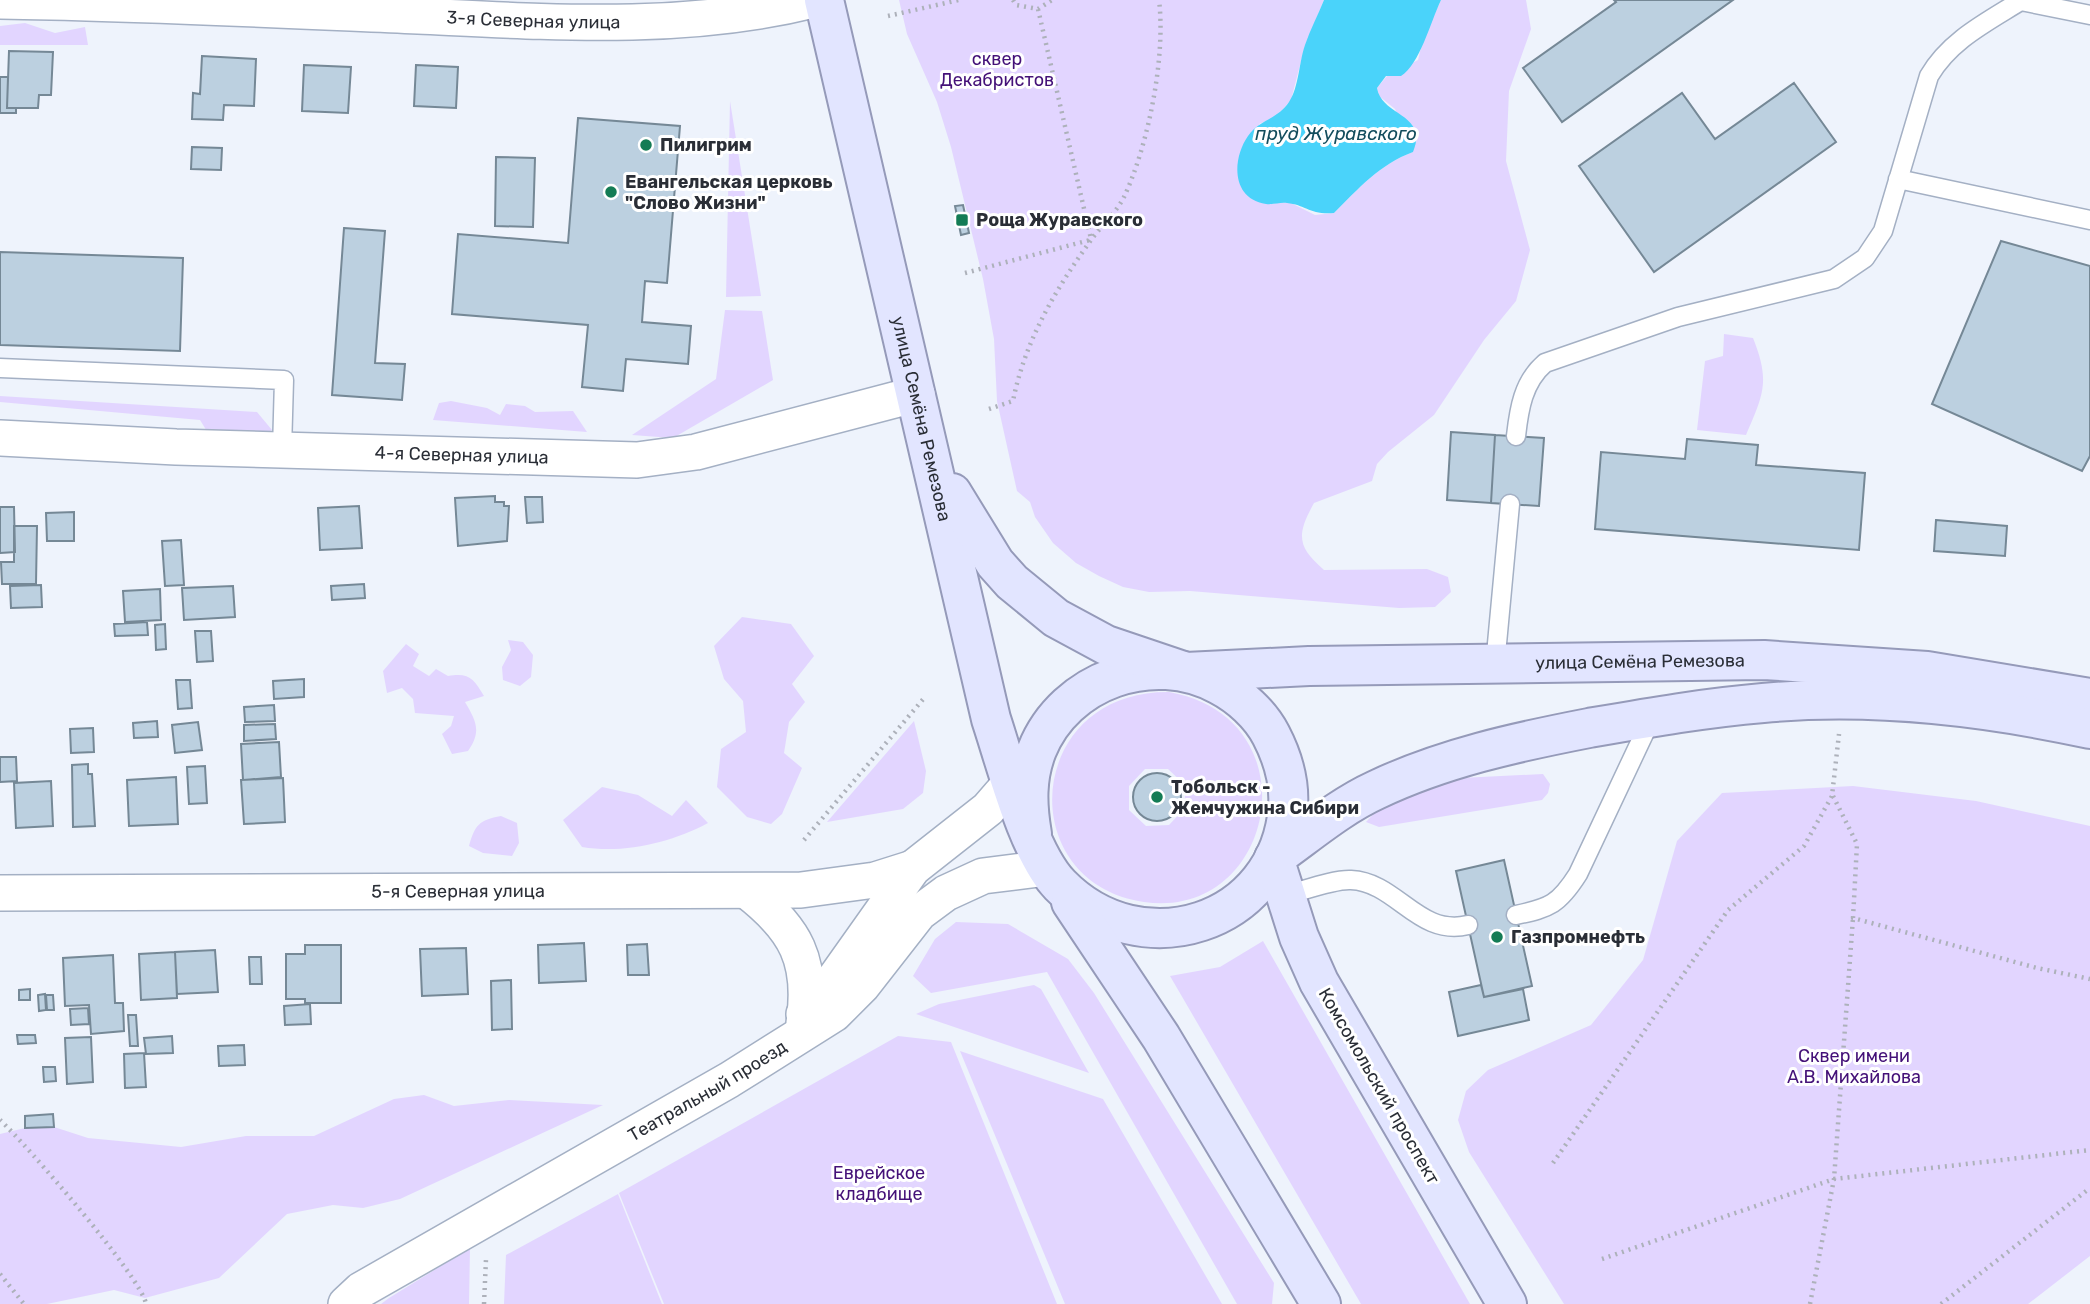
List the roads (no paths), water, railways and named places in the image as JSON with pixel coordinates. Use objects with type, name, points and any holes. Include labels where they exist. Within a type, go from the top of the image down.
[{"type":"main road","name":"улица Семёна Ремезова","points":[[824,0],[991,719],[1032,834]]},
{"type":"main road","points":[[921,412],[960,508],[977,537],[1012,582],[1056,618],[1081,634],[1231,691],[1266,726],[1278,748],[1288,797],[1286,822],[1275,858]]},
{"type":"main road","name":"улица Семёна Ремезова","points":[[1186,672],[1286,667],[1764,660],[1848,664],[2006,681],[2090,698]]},
{"type":"main road","points":[[1186,672],[1152,669],[1105,681],[1065,709],[1038,749],[1028,797],[1032,834],[1053,876],[1161,1037],[1319,1303]]},
{"type":"main road","points":[[1053,876],[1094,913],[1138,928],[1185,927],[1227,909],[1246,895],[1275,858],[1355,802],[1419,773],[1533,739],[1652,717],[1765,702],[1852,700],[1993,711],[2090,729]]},
{"type":"main road","name":"Комсомольский проспект","points":[[1275,858],[1319,982],[1507,1304]]},
{"type":"street","name":"3-я Северная улица","points":[[0,1],[484,10],[673,21],[762,13],[813,0]]},
{"type":"street","name":"4-я Северная улица","points":[[0,438],[282,450],[668,458],[921,412]]},
{"type":"street","points":[[804,1023],[913,868],[981,816],[1013,783],[1038,749]]},
{"type":"street","name":"5-я Северная улица","points":[[0,892],[747,891],[844,886],[913,868]]},
{"type":"street","name":"Театральный проезд","points":[[346,1304],[361,1290],[729,1080],[772,1051],[804,1023],[834,1014],[862,986],[919,913],[946,893],[983,876],[1053,876]]},
{"type":"street","points":[[747,891],[789,930],[799,949],[807,988],[804,1023]]},
{"type":"lane","points":[[1516,436],[1527,386],[1533,373],[1545,363],[1678,317],[1834,279],[1864,258],[1883,231],[1929,76],[1940,58],[1954,44],[2021,0],[2090,15]]},
{"type":"lane","points":[[1898,179],[2090,220]]},
{"type":"lane","points":[[0,369],[284,380],[282,450]]},
{"type":"lane","points":[[1495,665],[1510,504]]},
{"type":"lane","points":[[1516,915],[1545,909],[1563,897],[1578,874],[1652,717]]},
{"type":"lane","points":[[1227,909],[1350,879],[1379,888],[1433,925],[1451,929],[1468,925]]},
{"type":"water","name":"пруд Журавского","points":[[1324,0],[1441,0],[1414,62],[1401,76],[1386,76],[1377,88],[1387,105],[1410,122],[1415,130],[1413,152],[1380,170],[1334,213],[1314,211],[1293,204],[1266,204],[1255,201],[1246,195],[1241,186],[1237,166],[1243,145],[1252,131],[1280,112],[1289,102],[1297,82],[1305,45]]},
{"type":"place","name":"Пилигрим","points":[[646,145]]},
{"type":"place","name":"Евангельская церковь \"Слово Жизни\"","points":[[611,192]]},
{"type":"place","name":"Роща Журавского","points":[[962,220]]},
{"type":"place","name":"Тобольск - Жемчужина Сибири","points":[[1157,797]]},
{"type":"place","name":"Газпромнефть","points":[[1497,937]]},
{"type":"park label","name":"сквер Декабристов","points":[[997,69]]},
{"type":"park label","name":"Сквер имени А.В. Михайлова","points":[[1854,1066]]},
{"type":"park label","name":"Еврейское кладбище","points":[[879,1183]]}]
